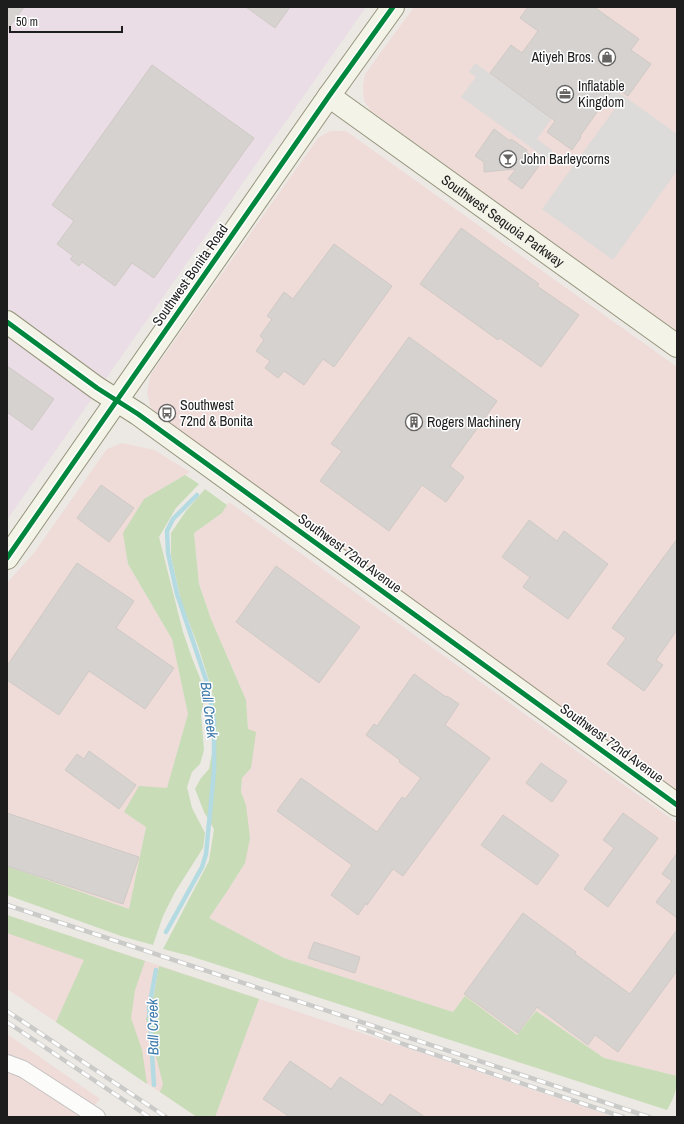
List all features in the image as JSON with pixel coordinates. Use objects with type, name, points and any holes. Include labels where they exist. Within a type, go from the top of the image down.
[{"type":"main road","name":"Southwest Bonita Road","points":[[7,558],[329,96],[393,7]]},
{"type":"main road","name":"Southwest Sequoia Parkway","points":[[329,96],[677,346]]},
{"type":"main road","name":"Southwest 72nd Avenue","points":[[7,322],[97,388],[138,414],[677,805]]},
{"type":"street","points":[[7,1063],[23,1069],[98,1117]]},
{"type":"shaded area","points":[[7,7],[366,7],[7,520]]},
{"type":"shaded area","points":[[414,7],[677,7],[677,332],[371,111],[364,101],[363,86],[365,74]]},
{"type":"shaded area","points":[[475,63],[552,118],[537,139],[553,151],[547,159],[461,97],[476,77],[469,72]]},
{"type":"shaded area","points":[[614,89],[677,134],[677,171],[613,260],[542,209],[616,107],[607,99]]},
{"type":"shaded area","points":[[330,131],[346,131],[677,367],[677,791],[159,417],[150,406],[147,392],[151,374],[318,138]]},
{"type":"shaded area","points":[[122,443],[154,450],[190,472],[144,499],[124,533],[128,564],[172,639],[188,714],[167,789],[124,812],[146,827],[129,909],[7,866],[7,583],[34,553],[107,449]]},
{"type":"shaded area","points":[[229,502],[677,823],[677,1076],[604,1058],[536,1011],[517,1035],[465,997],[453,1012],[284,958],[209,918],[245,863],[246,805],[241,792],[242,778],[251,768],[246,700],[211,619],[199,584],[194,533],[222,513]]},
{"type":"shaded area","points":[[7,915],[614,1117],[197,1117],[7,989]]},
{"type":"shaded area","points":[[7,1034],[100,1099],[85,1117],[7,1117]]},
{"type":"green space","points":[[185,475],[199,484],[176,508],[159,537],[183,632],[202,683],[205,697],[201,714],[204,750],[200,764],[192,772],[187,787],[192,808],[205,833],[203,848],[175,892],[163,916],[153,945],[121,936],[7,895],[7,866],[129,909],[146,827],[124,812],[139,786],[167,788],[188,714],[172,639],[128,564],[123,533],[144,499]]},
{"type":"green space","points":[[205,489],[227,505],[222,513],[194,533],[199,584],[211,619],[246,700],[248,729],[256,732],[251,768],[242,778],[241,792],[246,805],[250,838],[245,863],[209,918],[284,958],[453,1012],[465,996],[517,1035],[536,1011],[604,1058],[677,1076],[675,1094],[667,1110],[190,956],[163,949],[209,861],[214,829],[204,812],[195,789],[201,778],[209,769],[216,733],[212,690],[198,646],[181,601],[171,556],[171,533],[186,511]]},
{"type":"green space","points":[[7,915],[145,961],[135,990],[131,1018],[142,1050],[147,1084],[56,1022],[84,960],[7,933]]},
{"type":"green space","points":[[159,966],[259,999],[215,1117],[197,1117],[160,1092],[163,1084],[146,1019],[154,995]]},
{"type":"building","points":[[7,7],[24,7],[7,30]]},
{"type":"building","points":[[246,7],[290,7],[275,28]]},
{"type":"building","points":[[528,7],[594,7],[639,39],[631,50],[651,64],[628,96],[615,87],[580,136],[581,137],[572,150],[547,132],[555,121],[490,73],[511,45],[522,53],[538,31],[520,18]]},
{"type":"building","points":[[152,65],[254,138],[154,278],[132,263],[115,286],[82,262],[79,266],[70,259],[73,256],[57,244],[74,221],[52,205]]},
{"type":"building","name":"John Barleycorns","points":[[494,129],[510,141],[511,139],[527,150],[526,152],[541,163],[522,189],[508,179],[516,169],[484,172],[484,162],[475,156]]},
{"type":"building","points":[[461,228],[539,284],[537,286],[579,315],[541,367],[500,338],[498,340],[420,284]]},
{"type":"building","points":[[334,244],[392,286],[334,367],[323,359],[304,385],[284,371],[278,378],[265,368],[270,361],[256,351],[264,340],[260,336],[272,319],[267,316],[284,292],[293,299]]},
{"type":"building","name":"Rogers Machinery","points":[[409,337],[497,401],[450,466],[464,477],[446,502],[422,485],[389,531],[320,481],[342,451],[331,444]]},
{"type":"building","points":[[7,366],[54,399],[32,430],[7,412]]},
{"type":"building","points":[[101,485],[134,508],[109,542],[77,518]]},
{"type":"building","points":[[529,520],[557,541],[564,531],[608,564],[568,619],[523,587],[530,577],[502,557]]},
{"type":"building","points":[[677,539],[677,630],[656,660],[663,665],[644,691],[607,664],[626,638],[612,628]]},
{"type":"building","points":[[77,563],[134,601],[116,628],[174,668],[145,709],[89,671],[59,715],[7,680],[7,666]]},
{"type":"building","points":[[276,566],[360,627],[319,683],[236,622]]},
{"type":"building","points":[[414,674],[446,697],[447,696],[459,704],[445,725],[490,758],[403,876],[393,869],[358,915],[331,895],[352,865],[277,811],[301,778],[377,832],[402,797],[405,799],[421,778],[399,762],[400,760],[366,735],[374,724],[377,726]]},
{"type":"building","points":[[89,751],[136,785],[119,809],[65,770],[77,754],[84,759]]},
{"type":"building","points":[[541,763],[567,781],[552,802],[526,783]]},
{"type":"building","points":[[7,813],[139,857],[123,904],[7,866]]},
{"type":"building","points":[[623,813],[658,838],[608,907],[584,889],[614,848],[603,840]]},
{"type":"building","points":[[503,815],[559,855],[537,885],[481,845]]},
{"type":"building","points":[[677,853],[677,918],[656,902],[672,881],[662,874]]},
{"type":"building","points":[[523,913],[576,952],[575,954],[630,994],[677,930],[677,971],[618,1052],[595,1035],[588,1045],[537,1007],[518,1033],[464,994]]},
{"type":"building","points":[[314,942],[360,957],[355,973],[308,958]]},
{"type":"building","points":[[290,1061],[331,1089],[340,1077],[382,1105],[390,1094],[425,1117],[290,1117],[263,1099]]},
{"type":"waterway","name":"Ball Creek","points":[[166,932],[202,867],[206,854],[214,771],[214,720],[207,683],[177,594],[168,553],[167,531],[173,519],[197,495]]},
{"type":"waterway","name":"Ball Creek","points":[[154,1085],[149,1008],[156,970]]},
{"type":"railway","points":[[7,905],[649,1117]]},
{"type":"railway","points":[[7,1011],[166,1117]]},
{"type":"railway","points":[[7,1022],[149,1117]]},
{"type":"railway","points":[[358,1027],[403,1044],[623,1117]]},
{"type":"cycle path","points":[[7,558],[329,96],[393,7]]},
{"type":"cycle path","points":[[7,322],[97,388],[138,414],[677,805]]},
{"type":"place","name":"Atiyeh Bros.","points":[[607,57]]},
{"type":"place","name":"Inflatable Kingdom","points":[[565,94]]},
{"type":"place","name":"John Barleycorns","points":[[508,159]]},
{"type":"place","name":"Southwest 72nd & Bonita","points":[[167,413]]},
{"type":"place","name":"Rogers Machinery","points":[[414,422]]}]
